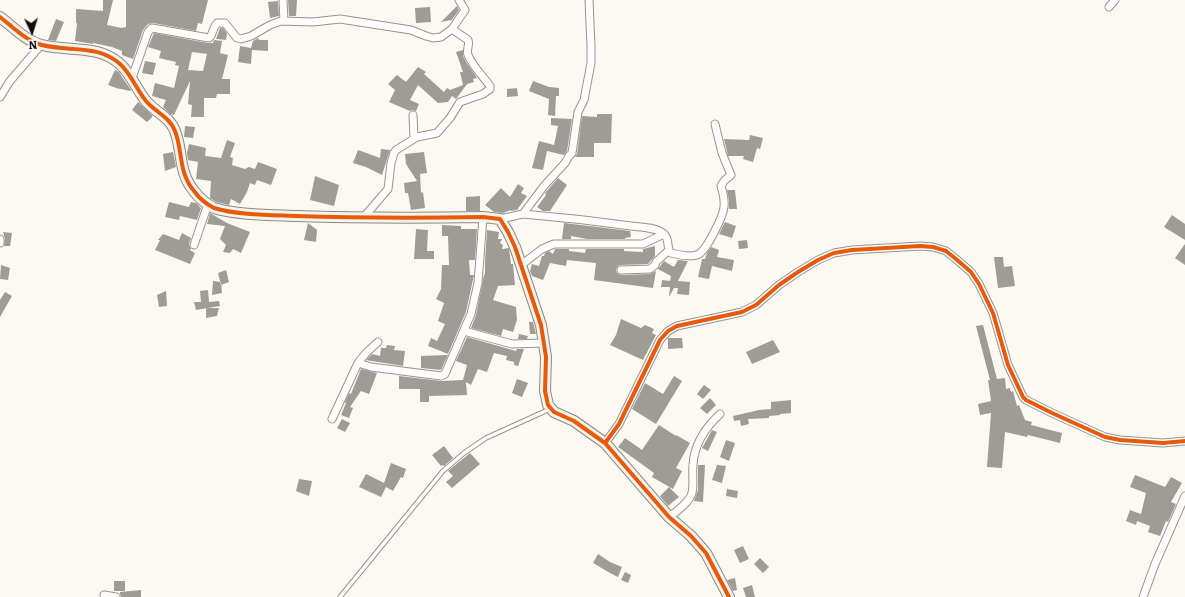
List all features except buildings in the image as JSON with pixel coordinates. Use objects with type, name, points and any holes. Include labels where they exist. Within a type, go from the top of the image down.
[{"type":"street","points":[[283,0],[284,21]]},
{"type":"street","points":[[132,78],[148,32],[150,29],[154,28],[208,38],[211,36],[217,23],[221,22],[227,24],[237,38],[241,39],[251,36],[275,23],[284,21],[313,22],[340,19],[411,30],[434,38],[441,37],[452,29],[465,11],[459,0]]},
{"type":"street","points":[[523,214],[572,153],[578,112],[584,100],[591,63],[589,0]]},
{"type":"street","points":[[1109,7],[1115,0]]},
{"type":"street","points":[[0,17],[28,39],[41,45],[86,49],[105,54],[120,64],[132,78],[140,94],[171,123],[178,138],[181,164],[187,181],[200,199],[220,209],[253,214],[363,218],[483,217],[500,219],[523,214],[621,224],[653,229],[664,234],[667,238],[671,254],[687,256],[699,254],[714,232],[723,214],[724,195],[721,186],[731,174],[722,153],[715,124]]},
{"type":"street","points":[[363,218],[388,190],[391,164],[394,153],[401,146],[414,138],[437,133],[462,101],[483,94],[490,89],[490,86],[477,70],[468,55],[468,40],[452,29]]},
{"type":"street","points":[[0,97],[10,80],[41,45]]},
{"type":"street","points":[[413,115],[414,138]]},
{"type":"street","points":[[194,245],[208,204]]},
{"type":"street","points":[[358,362],[371,367],[443,376],[471,314],[478,283],[483,217]]},
{"type":"street","points":[[500,219],[508,232],[521,265],[541,325],[546,357],[545,391],[547,402],[551,409],[582,426],[605,443],[669,517],[691,536],[706,553],[728,597]]},
{"type":"street","points":[[521,265],[542,249],[554,244],[643,244],[664,234]]},
{"type":"street","points":[[605,443],[619,424],[660,340],[672,328],[742,312],[756,305],[779,285],[798,272],[818,260],[834,254],[852,250],[920,246],[946,251],[964,266],[976,279],[988,300],[993,313],[1008,366],[1023,397],[1026,400],[1105,438],[1163,443],[1185,441]]},
{"type":"street","points":[[621,270],[650,269],[669,250]]},
{"type":"street","points":[[464,331],[512,344],[544,343]]},
{"type":"street","points":[[332,419],[358,362],[378,342]]},
{"type":"street","points":[[669,517],[682,506],[692,493],[693,464],[696,449],[703,432],[720,414]]},
{"type":"street","points":[[1143,597],[1155,564],[1185,496]]},
{"type":"street","points":[[104,594],[116,597]]},
{"type":"lane","points":[[340,597],[443,471],[464,453],[486,438],[551,409]]},
{"type":"cycle path","points":[[0,17],[20,33],[36,43],[52,47],[93,51],[111,58],[120,64],[128,73],[146,101],[173,126],[185,176],[196,194],[208,205],[214,208],[243,213],[319,217],[483,217],[500,219],[515,247],[541,325],[546,357],[545,391],[548,405],[554,412],[574,421],[605,443],[669,517],[691,536],[706,553],[729,597]]},
{"type":"cycle path","points":[[605,443],[619,424],[660,340],[668,331],[677,326],[742,312],[756,305],[779,285],[798,272],[818,260],[834,253],[852,250],[920,246],[933,247],[946,251],[971,272],[979,284],[993,313],[1008,365],[1023,397],[1026,400],[1105,437],[1120,440],[1163,443],[1185,441]]}]
